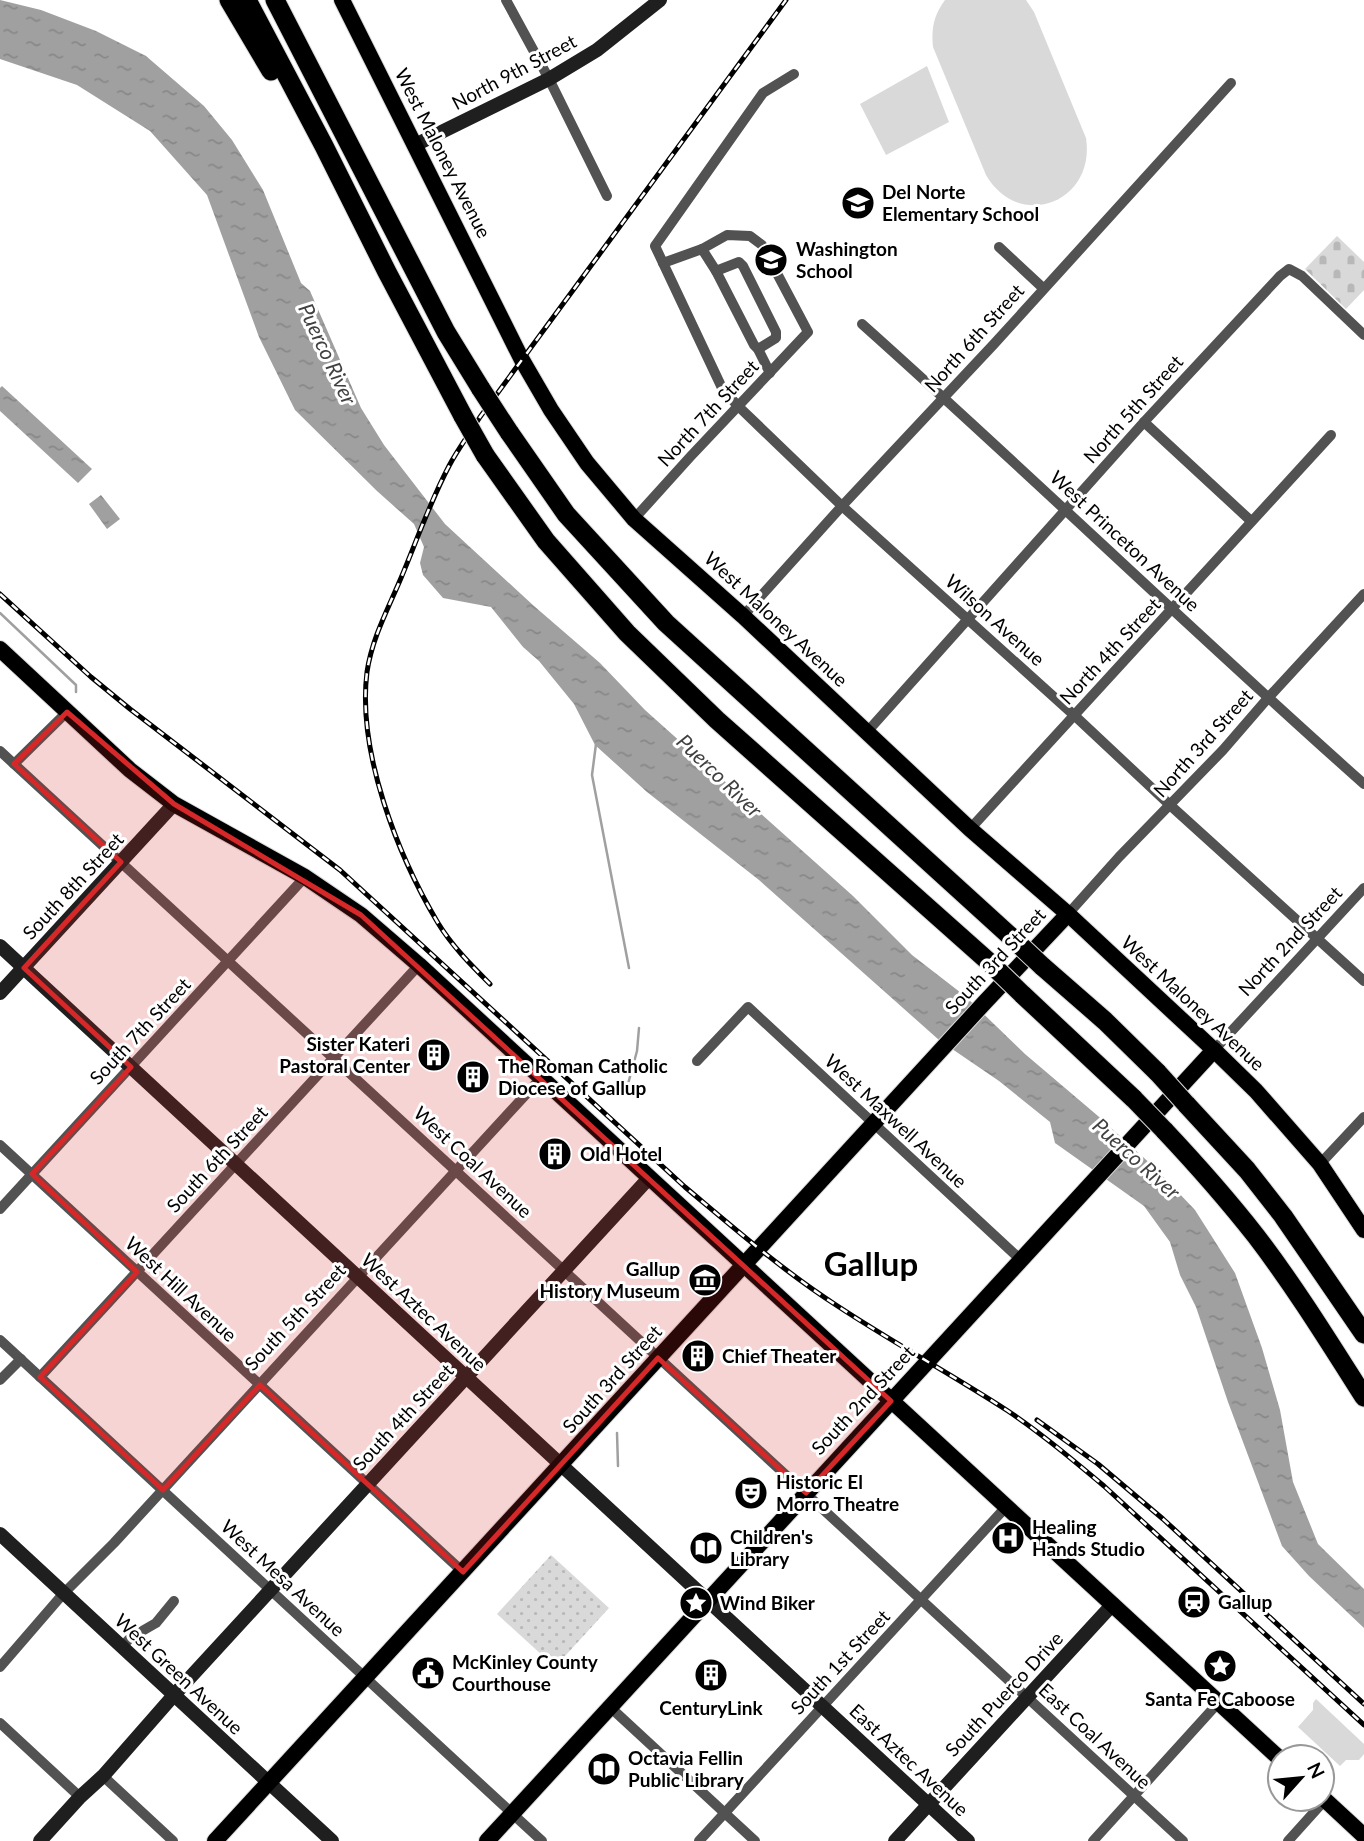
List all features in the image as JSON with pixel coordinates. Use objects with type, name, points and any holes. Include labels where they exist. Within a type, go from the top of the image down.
[{"type":"highway","points":[[229,0],[367,232]]},
{"type":"highway","points":[[247,0],[463,416],[485,455],[546,541],[665,672],[1023,993],[1164,1130],[1256,1237],[1310,1312],[1364,1397]]},
{"type":"highway","points":[[275,0],[446,332],[509,432],[566,514],[666,623],[1042,967],[1105,1021],[1158,1073],[1247,1170],[1283,1216],[1364,1334]]},
{"type":"highway","points":[[285,0],[323,94]]},
{"type":"main road","name":"West Maloney Avenue","points":[[342,0],[522,360],[551,410],[587,463],[634,519],[743,616],[970,829],[1068,914],[1256,1091],[1320,1164],[1364,1230]]},
{"type":"main road","points":[[0,649],[130,770],[174,804],[305,877],[361,915],[419,965],[1266,1746]]},
{"type":"main road","name":"South 3rd Street","points":[[215,1841],[1068,914]]},
{"type":"main road","name":"South 2nd Street","points":[[487,1841],[1214,1050]]},
{"type":"main road","points":[[1336,1810],[1364,1836]]},
{"type":"street","points":[[506,0],[607,196]]},
{"type":"street","name":"North 9th Street","points":[[415,145],[549,79],[597,50],[660,0]]},
{"type":"street","name":"Wilson Avenue","points":[[794,74],[763,93],[655,246],[723,390],[842,506],[1364,981]]},
{"type":"street","name":"North 6th Street","points":[[743,616],[1231,83]]},
{"type":"street","name":"North 7th Street","points":[[634,519],[808,332],[774,265],[757,241],[750,236],[727,235],[702,249]]},
{"type":"street","points":[[999,247],[1043,288]]},
{"type":"street","points":[[663,263],[702,249],[770,373]]},
{"type":"street","points":[[716,271],[739,262],[743,266],[776,332],[776,338],[758,349]]},
{"type":"street","name":"North 5th Street","points":[[867,733],[1143,422],[1279,276],[1289,269],[1302,276],[1364,335]]},
{"type":"street","name":"West Princeton Avenue","points":[[862,324],[1364,783]]},
{"type":"street","points":[[1143,422],[1251,522]]},
{"type":"street","name":"North 4th Street","points":[[970,829],[1331,435]]},
{"type":"street","name":"North 3rd Street","points":[[1068,914],[1171,806],[1364,594]]},
{"type":"street","points":[[14,764],[67,712]]},
{"type":"street","name":"West Coal Avenue","points":[[0,751],[921,1600]]},
{"type":"street","name":"South 8th Street","points":[[0,993],[174,804]]},
{"type":"street","name":"South 7th Street","points":[[0,1209],[305,877]]},
{"type":"street","name":"North 2nd Street","points":[[1214,1050],[1364,888]]},
{"type":"street","name":"West Aztec Avenue","points":[[0,946],[823,1707]]},
{"type":"street","name":"South 6th Street","points":[[40,1377],[419,965]]},
{"type":"street","name":"West Maxwell Avenue","points":[[697,1061],[748,1007],[1021,1260]]},
{"type":"street","name":"South 5th Street","points":[[163,1490],[541,1078]]},
{"type":"street","points":[[1320,1164],[1364,1117]]},
{"type":"street","name":"West Hill Avenue","points":[[0,1145],[463,1572]]},
{"type":"street","name":"South 4th Street","points":[[270,1590],[649,1178]]},
{"type":"street","name":"West Mesa Avenue","points":[[0,1340],[542,1841]]},
{"type":"street","points":[[0,1380],[21,1359]]},
{"type":"street","points":[[0,1667],[63,1594],[163,1490]]},
{"type":"street","name":"South 1st Street","points":[[699,1841],[1006,1507]]},
{"type":"street","name":"West Green Avenue","points":[[0,1534],[332,1841]]},
{"type":"street","points":[[40,1841],[103,1776],[270,1590]]},
{"type":"street","name":"East Coal Avenue","points":[[921,1600],[1183,1841]]},
{"type":"street","points":[[121,1647],[130,1638],[156,1623],[174,1601]]},
{"type":"street","name":"South Puerco Drive","points":[[895,1841],[1113,1604]]},
{"type":"street","points":[[1093,1841],[1219,1702]]},
{"type":"street","points":[[610,1707],[755,1841]]},
{"type":"street","name":"East Aztec Avenue","points":[[823,1707],[968,1841]]},
{"type":"street","points":[[0,1723],[80,1797]]},
{"type":"street","points":[[103,1776],[173,1841]]},
{"type":"street","points":[[1288,1841],[1312,1813]]},
{"type":"highlighted area","points":[[67,712],[174,804],[361,915],[891,1401],[806,1493],[658,1358],[463,1572],[260,1385],[163,1490],[40,1377],[137,1272],[32,1174],[131,1067],[24,968],[121,862],[14,764]]},
{"type":"green space","points":[[945,0],[1026,0],[1034,12],[1086,138],[1086,160],[1079,179],[1067,193],[1052,202],[1035,205],[1017,202],[1000,192],[986,175],[933,47],[934,22]]},
{"type":"green space","points":[[927,66],[949,122],[886,155],[860,104]]},
{"type":"green space","points":[[1337,236],[1364,262],[1364,290],[1346,309],[1305,269]]},
{"type":"green space","points":[[551,1555],[609,1608],[555,1667],[497,1614]]},
{"type":"green space","points":[[1316,1699],[1364,1744],[1364,1754],[1359,1760],[1346,1760],[1340,1766],[1336,1762],[1336,1743],[1315,1743],[1298,1727],[1313,1710]]},
{"type":"water","name":"Puerco River","points":[[0,0],[41,10],[96,31],[146,56],[204,106],[232,140],[263,190],[301,283],[310,291],[361,408],[384,445],[445,524],[600,663],[645,710],[853,896],[912,955],[965,996],[1025,1054],[1155,1168],[1195,1210],[1235,1273],[1262,1348],[1280,1410],[1293,1482],[1318,1544],[1364,1589],[1364,1628],[1309,1576],[1282,1546],[1170,1242],[1144,1206],[1055,1143],[1050,1122],[999,1081],[939,1040],[759,880],[647,792],[595,745],[574,704],[491,607],[443,598],[423,575],[420,563],[424,547],[414,524],[295,410],[259,337],[207,195],[150,131],[77,85],[0,59]]},
{"type":"water","points":[[2,386],[92,469],[78,483],[0,411]]},
{"type":"water","points":[[101,495],[120,519],[107,529],[89,504]]},
{"type":"waterway","points":[[0,613],[76,685],[76,692]]},
{"type":"waterway","points":[[596,744],[592,775],[629,968]]},
{"type":"waterway","points":[[625,1095],[637,1051],[639,1028]]},
{"type":"waterway","points":[[617,1433],[618,1466]]},
{"type":"railway","points":[[490,984],[438,923],[395,835],[368,736],[367,672],[373,647],[436,493],[460,447],[786,0]]},
{"type":"railway","points":[[0,594],[130,709],[340,870],[685,1187],[740,1233],[816,1292],[1008,1411],[1057,1447],[1104,1486],[1364,1725]]},
{"type":"railway","points":[[1037,1420],[1098,1464],[1163,1519],[1364,1704]]},
{"type":"place","name":"Del Norte Elementary School","points":[[858,203]]},
{"type":"place","name":"Washington School","points":[[771,260]]},
{"type":"place","name":"Sister Kateri Pastoral Center","points":[[434,1055]]},
{"type":"place","name":"The Roman Catholic Diocese of Gallup","points":[[473,1077]]},
{"type":"place","name":"Old Hotel","points":[[555,1154]]},
{"type":"place","name":"Gallup History Museum","points":[[705,1280]]},
{"type":"place","name":"Chief Theater","points":[[698,1356]]},
{"type":"place","name":"Historic El Morro Theatre","points":[[751,1493]]},
{"type":"place","name":"Healing Hands Studio","points":[[1008,1538]]},
{"type":"place","name":"Children's Library","points":[[706,1548]]},
{"type":"place","name":"Gallup","points":[[1194,1602]]},
{"type":"place","name":"Wind Biker","points":[[696,1603]]},
{"type":"place","name":"Santa Fe Caboose","points":[[1220,1666]]},
{"type":"place","name":"McKinley County Courthouse","points":[[428,1673]]},
{"type":"place","name":"CenturyLink","points":[[711,1675]]},
{"type":"place","name":"Octavia Fellin Public Library","points":[[604,1769]]},
{"type":"district","name":"Gallup","points":[[871,1264]]}]
